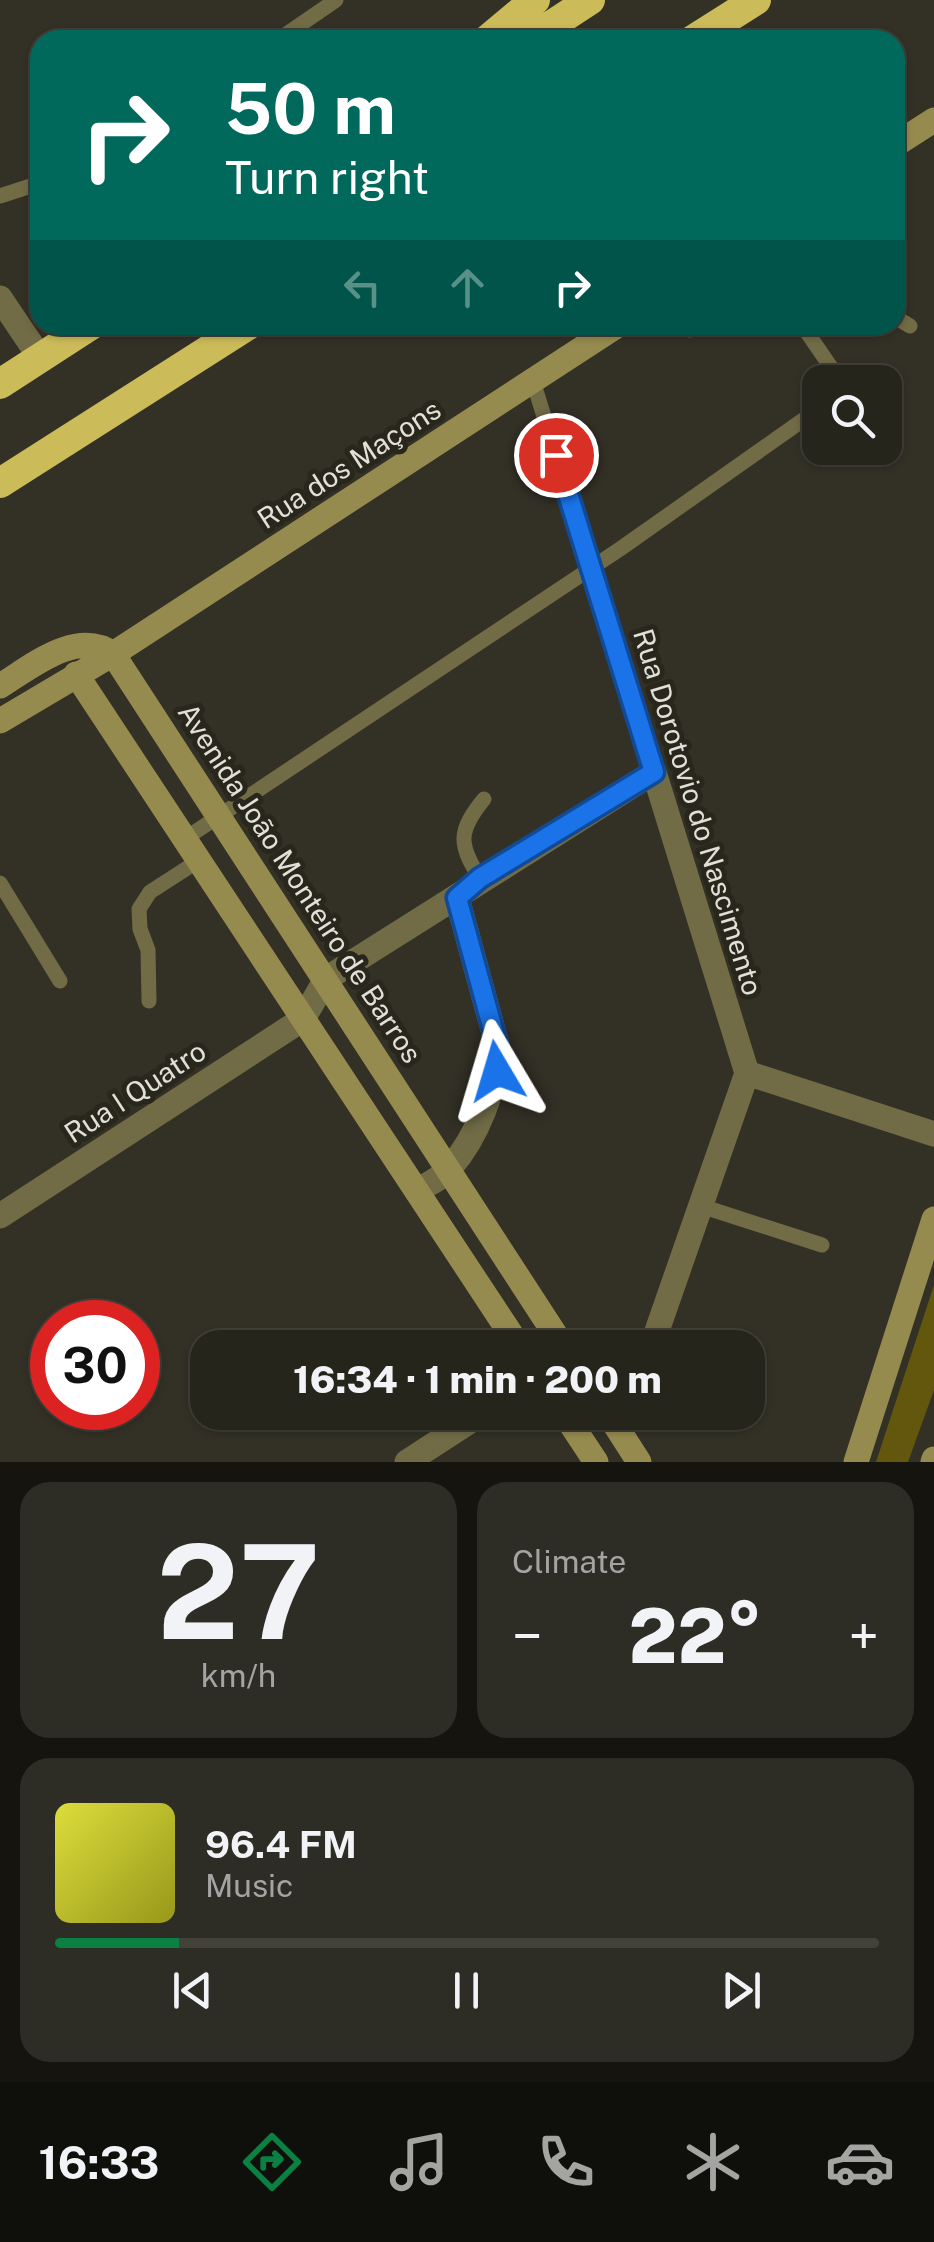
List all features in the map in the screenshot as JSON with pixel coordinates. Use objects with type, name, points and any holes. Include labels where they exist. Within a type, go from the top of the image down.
[{"type":"highway","points":[[500,30],[535,0]]},
{"type":"highway","points":[[544,30],[590,0]]},
{"type":"highway","points":[[709,30],[756,0]]},
{"type":"highway","points":[[0,384],[76,335]]},
{"type":"highway","points":[[0,484],[232,335]]},
{"type":"street","points":[[905,139],[934,120]]},
{"type":"street","points":[[0,298],[40,358]]},
{"type":"street","name":"Rua dos Maçons","points":[[0,720],[113,654],[603,335]]},
{"type":"street","points":[[0,686],[72,646],[101,645],[113,654]]},
{"type":"street","name":"Avenida João Monteiro de Barros","points":[[113,654],[552,1330]]},
{"type":"street","points":[[76,674],[508,1330]]},
{"type":"street","points":[[303,1019],[326,979],[457,898],[480,878],[654,772]]},
{"type":"street","name":"Rua Dorotovio do Nascimento","points":[[654,772],[748,1073]]},
{"type":"street","points":[[417,1191],[450,1170],[484,1110],[497,1071],[498,1048],[457,898]]},
{"type":"street","name":"Rua I Quatro","points":[[0,1216],[303,1019]]},
{"type":"street","points":[[657,1330],[748,1073],[934,1134]]},
{"type":"street","points":[[856,1462],[934,1219]]},
{"type":"street","points":[[407,1462],[456,1430]]},
{"type":"street","points":[[575,1430],[596,1462]]},
{"type":"street","points":[[579,1436],[587,1430]]},
{"type":"street","points":[[620,1430],[639,1462]]},
{"type":"lane","points":[[292,30],[336,0]]},
{"type":"lane","points":[[0,196],[30,186]]},
{"type":"lane","points":[[905,323],[910,326]]},
{"type":"lane","points":[[809,335],[829,365]]},
{"type":"lane","name":"Rua Dorotovio do Nascimento","points":[[533,381],[654,772]]},
{"type":"lane","points":[[149,1001],[148,950],[140,929],[139,909],[219,814],[591,567],[802,420]]},
{"type":"lane","points":[[480,878],[464,853],[464,823],[484,800]]},
{"type":"lane","points":[[0,882],[60,982]]},
{"type":"lane","points":[[700,1206],[822,1244]]},
{"type":"shaded area","points":[[934,1285],[934,1390],[908,1462],[876,1462]]},
{"type":"route","points":[[497,1071],[498,1048],[457,898],[480,878],[654,772],[556,455]]}]
